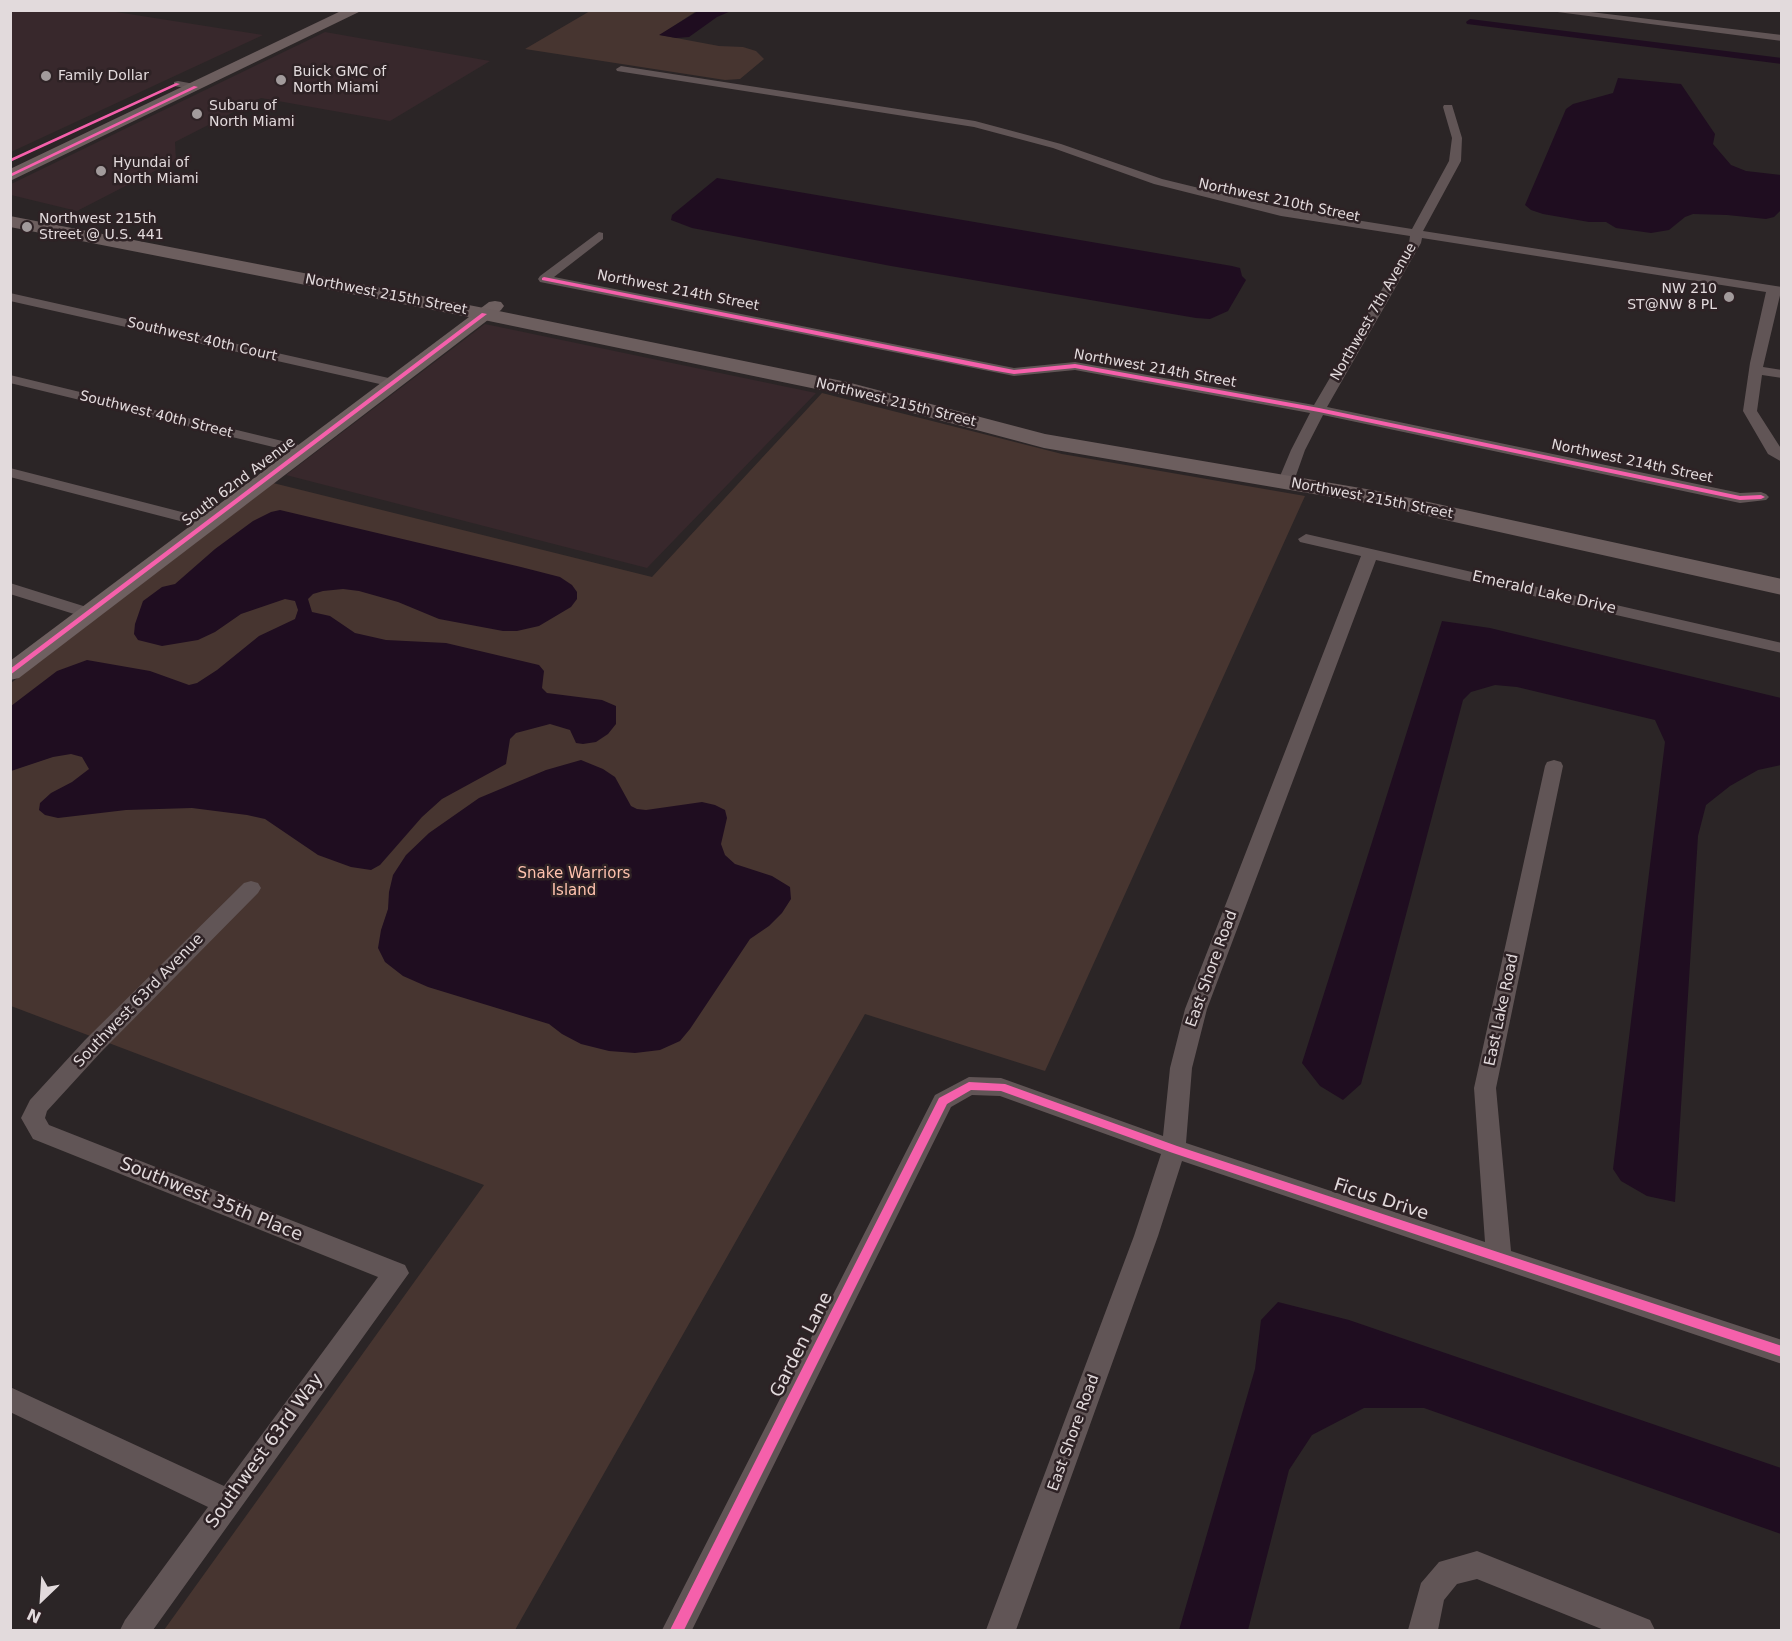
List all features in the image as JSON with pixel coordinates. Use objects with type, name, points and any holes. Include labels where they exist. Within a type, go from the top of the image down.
[{"type":"main road","points":[[10,161],[335,10]]},
{"type":"main road","points":[[10,176],[356,10]]},
{"type":"main road","name":"Northwest 215th Street","points":[[10,208],[166,245],[490,310],[847,389],[1044,441],[1288,476],[1782,574]]},
{"type":"main road","name":"Northwest 215th Street","points":[[10,221],[166,245]]},
{"type":"main road","name":"Northwest 215th Street","points":[[1288,476],[1782,587]]},
{"type":"street","points":[[1546,10],[1782,39]]},
{"type":"street","name":"Northwest 210th Street","points":[[621,69],[780,95],[789,101],[948,126],[1007,139],[1049,150],[1151,187],[1274,218],[1777,295]]},
{"type":"street","points":[[178,84],[196,87]]},
{"type":"street","name":"Northwest 7th Avenue","points":[[1288,476],[1298,450],[1319,410],[1455,162],[1457,138],[1448,106]]},
{"type":"street","name":"Northwest 214th Street","points":[[598,236],[544,279],[1014,372],[1075,366],[1319,410],[1740,498],[1761,496]]},
{"type":"street","points":[[1777,295],[1756,366],[1750,411],[1773,451],[1782,458]]},
{"type":"street","name":"Southwest 40th Court","points":[[10,297],[393,383]]},
{"type":"street","name":"South 62nd Avenue","points":[[10,673],[490,310]]},
{"type":"street","points":[[1756,366],[1782,367]]},
{"type":"street","points":[[1756,366],[1782,374]]},
{"type":"street","name":"Southwest 40th Street","points":[[10,379],[302,450]]},
{"type":"street","points":[[10,472],[207,523]]},
{"type":"street","name":"Emerald Lake Drive","points":[[1306,539],[1782,648]]},
{"type":"street","name":"East Shore Road","points":[[1002,1630],[1146,1236],[1174,1149],[1180,1068],[1196,1009],[1370,554]]},
{"type":"street","points":[[10,588],[90,614]]},
{"type":"street","name":"East Lake Road","points":[[1499,1257],[1485,1088],[1554,766]]},
{"type":"street","name":"Southwest 63rd Avenue","points":[[33,1118],[38,1106],[86,1055],[251,888]]},
{"type":"street","name":"Ficus Drive","points":[[969,1086],[1000,1087],[1174,1149],[1782,1352]]},
{"type":"street","name":"Garden Lane","points":[[677,1630],[943,1101],[969,1086]]},
{"type":"street","name":"Southwest 35th Place","points":[[33,1118],[41,1132],[396,1272]]},
{"type":"street","name":"Southwest 63rd Way","points":[[135,1630],[396,1272]]},
{"type":"street","points":[[10,1399],[228,1502]]},
{"type":"street","points":[[1423,1630],[1431,1593],[1449,1572],[1477,1565],[1640,1630]]},
{"type":"shaded area","points":[[10,11],[110,11],[263,35],[11,152]]},
{"type":"shaded area","points":[[698,11],[731,11],[717,17],[689,37],[676,38],[659,35]]},
{"type":"shaded area","points":[[325,32],[490,61],[390,121],[261,98],[175,142],[176,160],[77,211],[11,195],[11,184]]},
{"type":"shaded area","points":[[1618,78],[1681,84],[1715,134],[1713,144],[1731,165],[1746,171],[1781,175],[1781,210],[1774,217],[1766,219],[1693,214],[1685,217],[1669,230],[1651,233],[1616,228],[1606,222],[1589,222],[1531,210],[1525,205],[1566,109],[1573,104],[1613,93]]},
{"type":"shaded area","points":[[717,178],[1232,266],[1240,268],[1246,280],[1228,311],[1210,319],[1196,318],[891,266],[692,228],[671,220],[672,215]]},
{"type":"shaded area","points":[[485,324],[816,393],[647,568],[286,475]]},
{"type":"shaded area","points":[[280,510],[560,577],[572,585],[577,592],[577,599],[571,607],[539,626],[517,631],[503,631],[439,619],[398,602],[359,591],[343,589],[323,591],[313,594],[308,599],[312,612],[330,616],[355,633],[386,640],[446,643],[539,665],[544,671],[542,688],[547,693],[602,700],[616,706],[616,724],[608,734],[596,742],[583,744],[576,743],[570,730],[550,724],[516,733],[510,739],[506,764],[442,799],[422,817],[380,865],[371,870],[351,867],[318,855],[265,819],[247,815],[192,808],[126,810],[58,818],[45,815],[39,810],[40,803],[51,793],[72,782],[89,769],[82,757],[71,754],[53,757],[11,771],[11,706],[57,671],[87,660],[150,671],[189,685],[197,683],[259,636],[295,619],[298,610],[295,601],[285,599],[241,614],[215,632],[198,640],[162,646],[138,640],[134,634],[143,601],[162,587],[175,584],[215,549],[253,521]]},
{"type":"shaded area","points":[[1442,621],[1490,628],[1781,698],[1781,765],[1758,770],[1730,786],[1706,805],[1698,836],[1675,1202],[1647,1196],[1621,1181],[1613,1169],[1665,742],[1655,720],[1517,687],[1495,685],[1471,692],[1463,700],[1361,1084],[1343,1100],[1320,1086],[1302,1063]]},
{"type":"shaded area","points":[[581,760],[615,777],[631,806],[637,809],[646,810],[702,802],[725,810],[727,818],[721,844],[725,855],[735,864],[772,876],[790,887],[791,899],[782,913],[769,926],[750,939],[690,1029],[680,1041],[660,1050],[635,1053],[609,1051],[581,1044],[549,1024],[428,987],[403,976],[385,962],[378,948],[388,909],[393,875],[406,855],[429,833],[479,798],[546,770]]},
{"type":"shaded area","points":[[1278,1302],[1349,1320],[1781,1468],[1781,1534],[1424,1408],[1364,1408],[1312,1435],[1289,1470],[1248,1630],[1179,1630],[1255,1369],[1261,1320]]},
{"type":"green space","points":[[698,10],[660,35],[719,46],[743,47],[756,51],[764,59],[740,79],[725,80],[525,49],[590,11]]},
{"type":"green space","name":"Snake Warriors Island","points":[[822,393],[1062,454],[1305,496],[1045,1071],[865,1014],[515,1630],[164,1630],[484,1185],[11,1006],[11,683],[273,483],[652,577]]},
{"type":"waterway","points":[[1470,22],[1782,61]]},
{"type":"cycle path","points":[[10,161],[178,84]]},
{"type":"cycle path","points":[[10,176],[196,87]]},
{"type":"cycle path","points":[[544,279],[991,368],[1014,372],[1075,366],[1319,410],[1740,498],[1761,497]]},
{"type":"cycle path","points":[[10,673],[484,314]]},
{"type":"cycle path","points":[[677,1630],[943,1101],[969,1086],[1001,1087],[1174,1149],[1782,1352]]},
{"type":"place","name":"Family Dollar","points":[[46,76]]},
{"type":"place","name":"Buick GMC of North Miami","points":[[281,80]]},
{"type":"place","name":"Subaru of North Miami","points":[[197,114]]},
{"type":"place","name":"Hyundai of North Miami","points":[[101,171]]},
{"type":"place","name":"Northwest 215th Street @ U.S. 441","points":[[27,227]]},
{"type":"place","name":"NW 210 ST@NW 8 PL","points":[[1729,297]]}]
